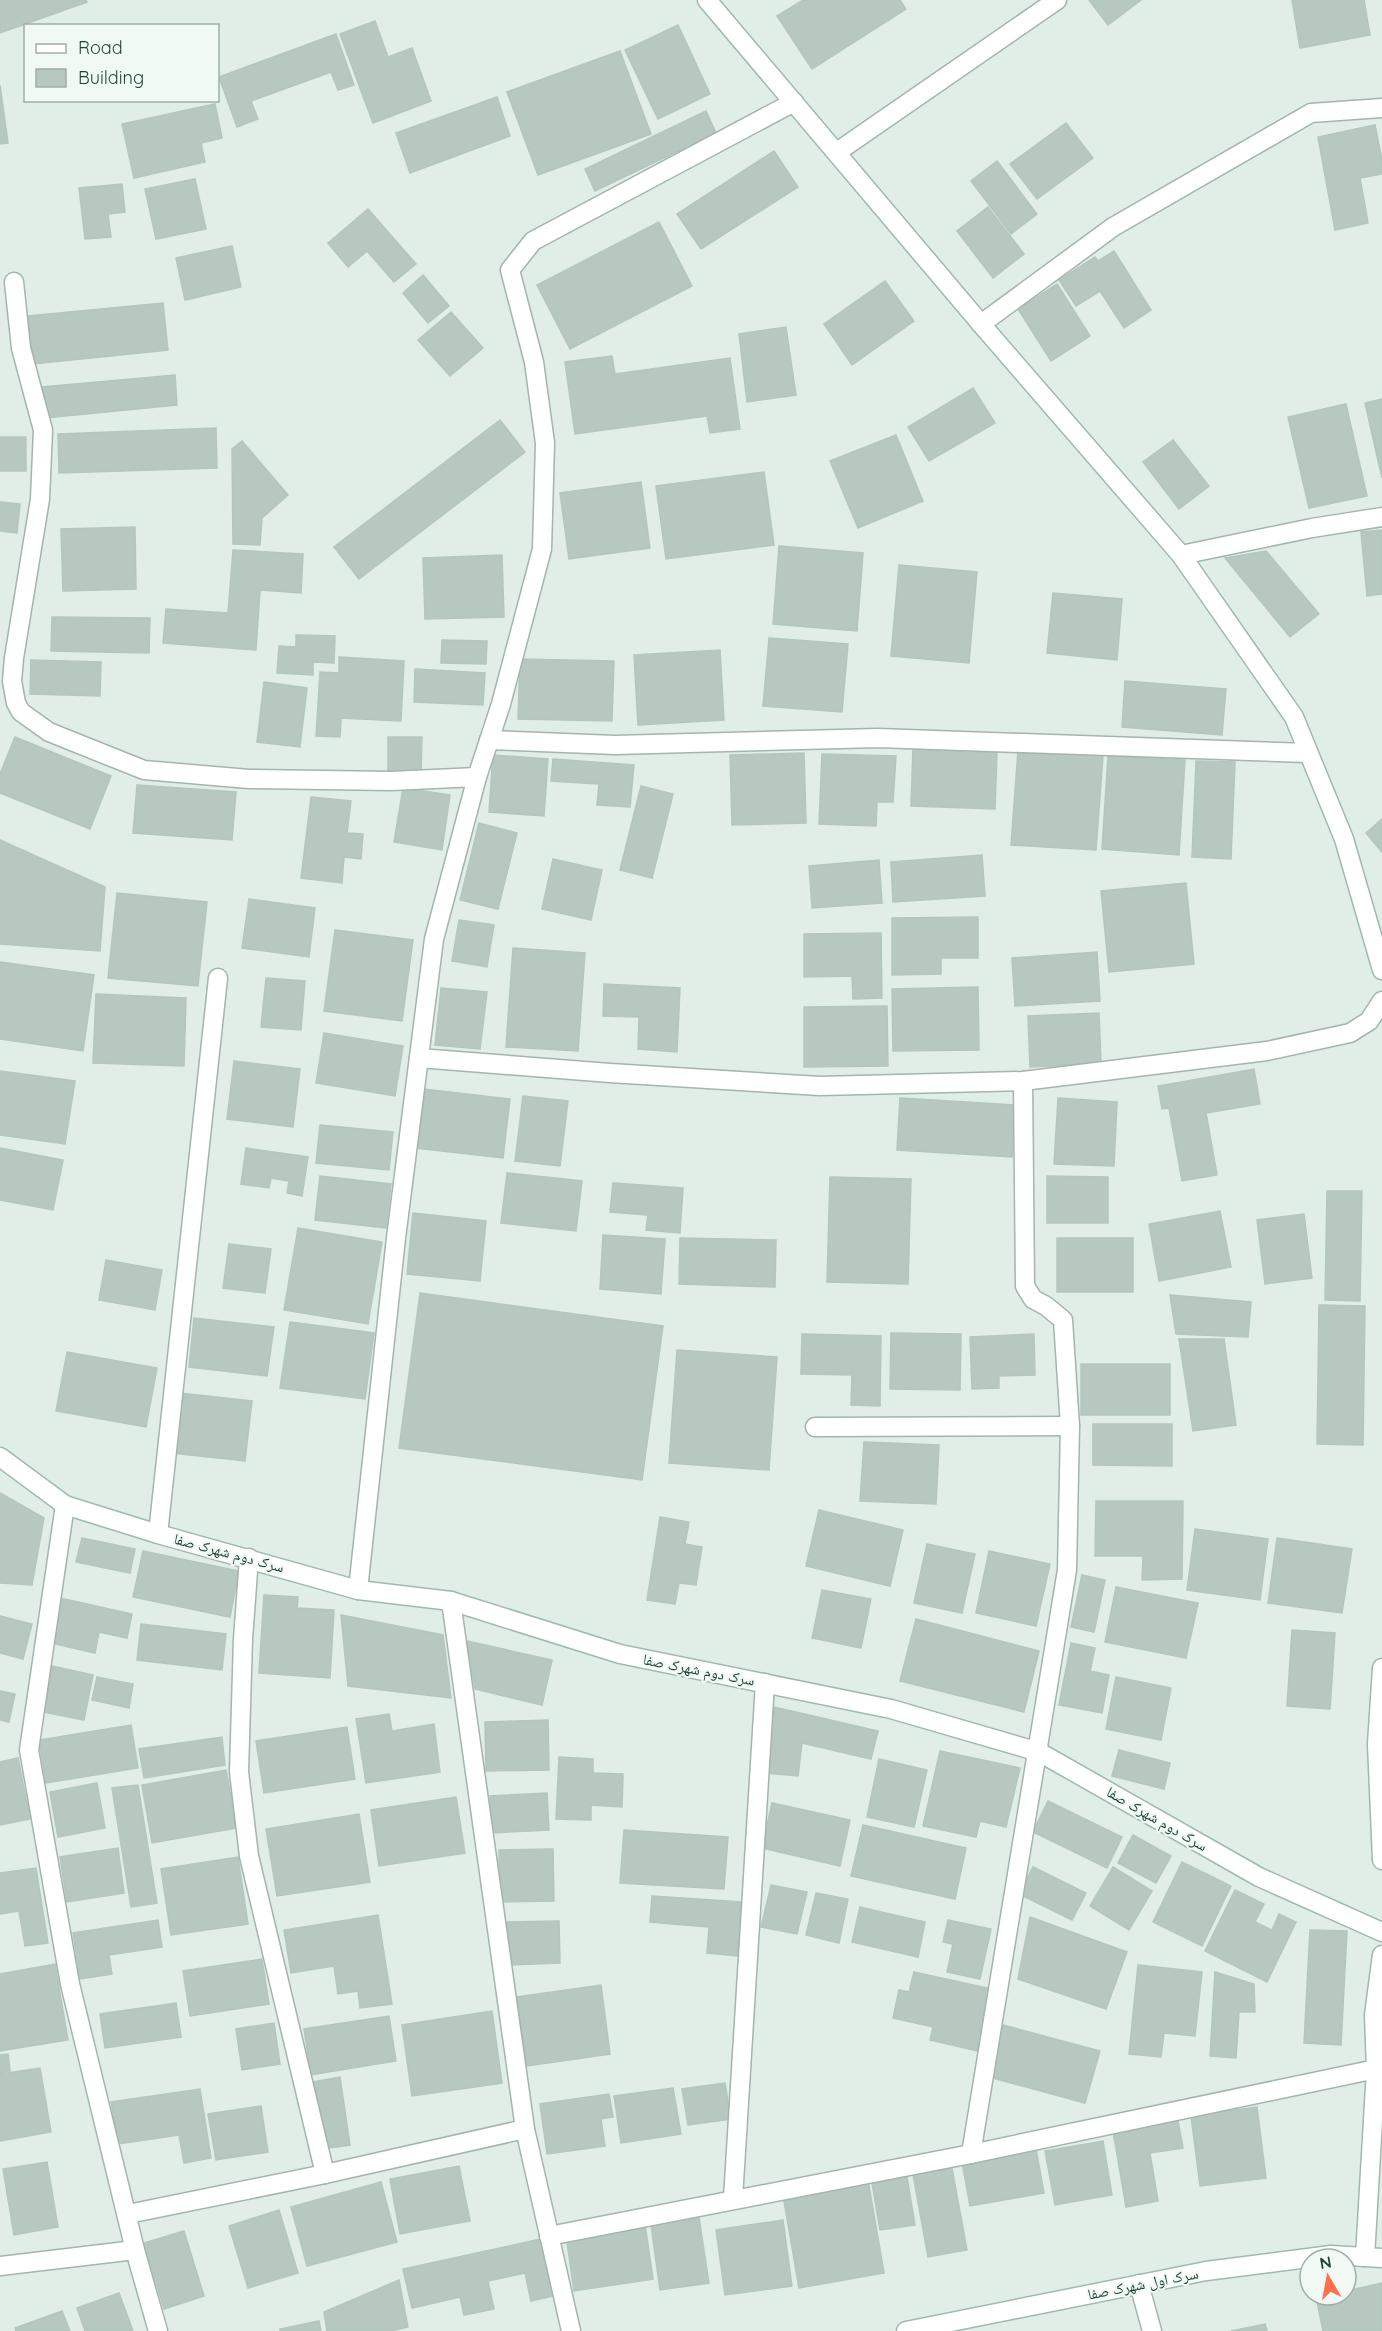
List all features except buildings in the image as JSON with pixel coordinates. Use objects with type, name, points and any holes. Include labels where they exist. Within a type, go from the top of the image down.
[{"type":"street","points":[[707,0],[981,324],[1181,555],[1293,717],[1344,839],[1382,970]]},
{"type":"street","points":[[837,152],[1057,0]]},
{"type":"street","points":[[358,1590],[396,1238],[434,939],[477,777],[501,704],[542,549],[545,443],[534,362],[510,270],[533,241],[794,102]]},
{"type":"street","points":[[981,324],[1113,227],[1311,113],[1382,108]]},
{"type":"street","points":[[14,282],[21,348],[43,430],[40,499],[12,681],[16,703],[21,712],[49,732],[144,770],[249,779],[391,781],[477,777]]},
{"type":"street","points":[[1181,555],[1312,528],[1382,517]]},
{"type":"street","points":[[489,740],[615,745],[878,738],[1308,753]]},
{"type":"street","points":[[158,1533],[218,978]]},
{"type":"street","points":[[419,1058],[820,1086],[1023,1081],[1288,1047],[1350,1033],[1368,1021],[1382,1001]]},
{"type":"street","points":[[971,2154],[1039,1752],[1067,1570],[1070,1426],[1063,1320],[1033,1299],[1025,1286],[1023,1081]]},
{"type":"street","points":[[815,1427],[1070,1426]]},
{"type":"street","name":"سرک دوم شهرک صفا","points":[[0,1457],[65,1505],[358,1590],[451,1600],[620,1654],[891,1709],[1039,1752],[1259,1877],[1382,1932]]},
{"type":"street","points":[[65,1505],[29,1750],[70,1984],[135,2250],[158,2331]]},
{"type":"street","points":[[249,1558],[243,1639],[239,1772],[248,1846],[325,2174]]},
{"type":"street","points":[[451,1600],[525,2129],[571,2331]]},
{"type":"street","points":[[1382,1668],[1377,1744],[1382,1860]]},
{"type":"street","points":[[733,2199],[765,1683]]},
{"type":"street","points":[[1373,2257],[1376,2068],[1374,2015],[1382,1955]]},
{"type":"street","points":[[549,2236],[971,2154],[1376,2068]]},
{"type":"street","points":[[128,2214],[325,2174],[525,2129]]},
{"type":"street","points":[[0,2266],[135,2250]]},
{"type":"street","name":"سرک اول شهرک صفا","points":[[906,2331],[1206,2271],[1331,2255],[1373,2257]]},
{"type":"street","points":[[1139,2284],[1152,2331]]}]
